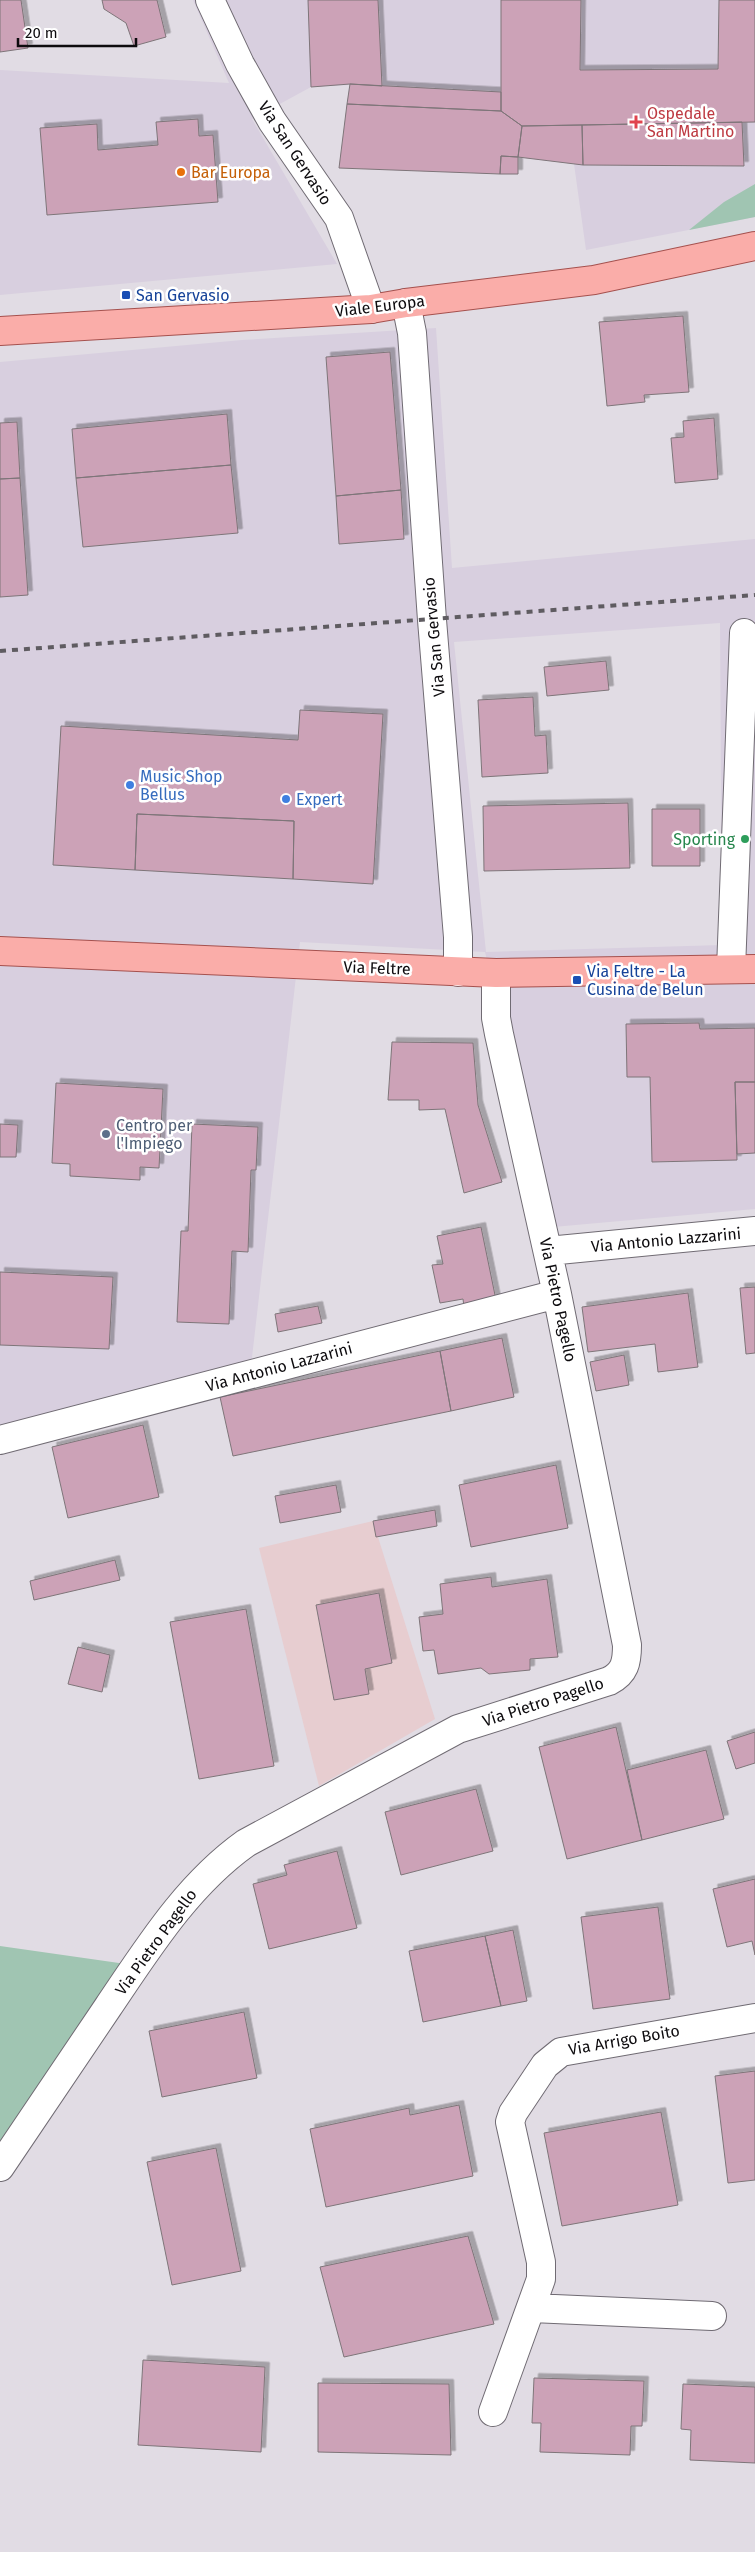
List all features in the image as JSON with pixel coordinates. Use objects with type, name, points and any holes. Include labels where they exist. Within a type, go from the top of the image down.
[{"type":"main road","name":"Viale Europa","points":[[0,331],[371,309],[594,280],[755,246]]},
{"type":"main road","name":"Via Feltre","points":[[0,951],[496,973],[743,969]]},
{"type":"street","name":"Via San Gervasio","points":[[210,0],[240,64],[272,121],[339,218],[371,309]]},
{"type":"street","name":"Via San Gervasio","points":[[406,303],[412,333],[433,630],[459,946],[458,972]]},
{"type":"street","points":[[743,969],[744,633]]},
{"type":"street","name":"Via Pietro Pagello","points":[[0,2167],[152,1941],[193,1890],[233,1852],[246,1843],[452,1732],[609,1682],[624,1670],[627,1645],[557,1294],[496,1018],[496,973]]},
{"type":"street","name":"Via Antonio Lazzarini","points":[[548,1251],[755,1231]]},
{"type":"street","name":"Via Antonio Lazzarini","points":[[0,1440],[557,1294]]},
{"type":"street","name":"Via Arrigo Boito","points":[[493,2412],[541,2279],[541,2262],[510,2122],[513,2113],[545,2065],[561,2052],[755,2018]]},
{"type":"street","points":[[532,2308],[712,2316]]},
{"type":"shaded area","points":[[193,0],[755,0],[755,217],[586,250],[574,164],[518,157],[501,111],[347,104],[349,85],[311,87],[252,119],[337,264],[0,295],[0,70],[229,83]]},
{"type":"shaded area","points":[[436,328],[452,568],[755,539],[755,1209],[553,1227],[485,952],[300,942],[251,1366],[0,1431],[0,362],[242,340]],"holes":[[[720,623],[722,945],[486,952],[454,642]]]},
{"type":"shaded area","points":[[373,1521],[435,1719],[319,1786],[259,1548]]},
{"type":"green space","points":[[755,184],[755,217],[689,230],[724,202]]},
{"type":"green space","points":[[0,1946],[126,1964],[0,2145]]},
{"type":"building","points":[[0,0],[21,0],[28,48],[0,52]]},
{"type":"building","points":[[102,0],[157,0],[166,37],[134,46],[126,23],[104,9]]},
{"type":"building","points":[[308,0],[378,0],[382,86],[350,84],[311,87]]},
{"type":"building","points":[[501,0],[581,0],[580,70],[718,69],[719,0],[755,0],[755,122],[522,126],[501,111]]},
{"type":"building","points":[[350,84],[501,92],[501,111],[347,104]]},
{"type":"building","points":[[347,104],[501,111],[522,126],[518,157],[501,156],[500,174],[339,168]]},
{"type":"building","points":[[198,119],[199,136],[213,135],[218,202],[47,215],[40,128],[97,124],[98,150],[158,145],[156,122]]},
{"type":"building","points":[[742,122],[744,166],[583,165],[582,125]]},
{"type":"building","points":[[582,125],[583,165],[518,157],[522,126]]},
{"type":"building","points":[[501,156],[518,157],[518,174],[500,174]]},
{"type":"building","points":[[683,316],[689,392],[644,395],[645,402],[607,406],[599,322]]},
{"type":"building","points":[[390,352],[401,490],[336,496],[326,357]]},
{"type":"building","points":[[227,414],[231,465],[76,478],[72,429]]},
{"type":"building","points":[[714,418],[718,479],[675,483],[671,438],[684,437],[683,421]]},
{"type":"building","points":[[17,422],[20,478],[0,479],[0,423]]},
{"type":"building","points":[[231,465],[238,533],[83,547],[76,478]]},
{"type":"building","points":[[20,478],[28,595],[0,597],[0,479]]},
{"type":"building","points":[[401,490],[404,539],[339,544],[336,496]]},
{"type":"building","points":[[606,661],[609,690],[547,696],[544,667]]},
{"type":"building","points":[[533,697],[535,736],[546,735],[548,773],[482,777],[478,700]]},
{"type":"building","points":[[300,710],[383,714],[373,884],[293,879],[294,821],[137,814],[135,870],[53,865],[61,726],[298,740]]},
{"type":"building","points":[[628,803],[630,868],[484,871],[483,806]]},
{"type":"building","points":[[652,809],[700,809],[700,866],[652,866]]},
{"type":"building","points":[[137,814],[294,821],[293,879],[135,870]]},
{"type":"building","points":[[699,1023],[700,1029],[755,1028],[755,1082],[735,1082],[737,1160],[652,1162],[650,1077],[627,1077],[626,1024]]},
{"type":"building","points":[[392,1042],[473,1043],[478,1105],[502,1182],[464,1193],[445,1109],[419,1110],[419,1100],[388,1100]]},
{"type":"building","points":[[735,1082],[755,1082],[755,1153],[737,1154]]},
{"type":"building","points":[[56,1083],[163,1089],[159,1168],[140,1167],[140,1180],[70,1176],[70,1164],[52,1163]]},
{"type":"building","points":[[0,1124],[18,1125],[16,1157],[0,1157]]},
{"type":"building","points":[[192,1124],[258,1127],[256,1170],[251,1170],[248,1252],[232,1251],[229,1324],[177,1322],[181,1231],[188,1231]]},
{"type":"building","points":[[481,1227],[496,1300],[464,1307],[463,1299],[440,1303],[432,1265],[443,1264],[437,1236]]},
{"type":"building","points":[[0,1272],[113,1277],[109,1349],[0,1345]]},
{"type":"building","points":[[755,1287],[755,1353],[746,1354],[740,1288]]},
{"type":"building","points":[[688,1293],[698,1367],[658,1372],[655,1344],[588,1352],[582,1307]]},
{"type":"building","points":[[318,1306],[322,1323],[278,1332],[275,1314]]},
{"type":"building","points":[[502,1338],[514,1397],[451,1411],[440,1351]]},
{"type":"building","points":[[440,1351],[451,1411],[233,1456],[220,1397]]},
{"type":"building","points":[[624,1355],[629,1385],[596,1391],[590,1362]]},
{"type":"building","points":[[143,1425],[159,1497],[68,1518],[52,1447]]},
{"type":"building","points":[[556,1465],[568,1528],[471,1547],[459,1485]]},
{"type":"building","points":[[336,1485],[341,1512],[280,1523],[275,1496]]},
{"type":"building","points":[[435,1510],[437,1526],[376,1537],[373,1521]]},
{"type":"building","points":[[115,1560],[120,1580],[34,1600],[30,1581]]},
{"type":"building","points":[[491,1577],[492,1587],[547,1579],[558,1657],[530,1659],[530,1670],[489,1674],[481,1668],[438,1674],[434,1650],[423,1651],[419,1617],[443,1614],[440,1584]]},
{"type":"building","points":[[379,1593],[392,1663],[365,1669],[369,1694],[334,1700],[316,1605]]},
{"type":"building","points":[[246,1609],[274,1766],[199,1779],[170,1622]]},
{"type":"building","points":[[78,1647],[110,1655],[102,1692],[68,1684]]},
{"type":"building","points":[[616,1727],[642,1840],[567,1859],[539,1747]]},
{"type":"building","points":[[755,1732],[755,1763],[736,1769],[727,1741]]},
{"type":"building","points":[[706,1750],[724,1819],[642,1840],[627,1770]]},
{"type":"building","points":[[476,1789],[493,1851],[401,1875],[385,1812]]},
{"type":"building","points":[[337,1851],[357,1928],[269,1949],[253,1884],[287,1875],[284,1865]]},
{"type":"building","points":[[755,1879],[755,1955],[752,1941],[727,1947],[713,1889]]},
{"type":"building","points":[[658,1907],[670,1999],[593,2009],[581,1917]]},
{"type":"building","points":[[513,1930],[527,2001],[501,2006],[485,1936]]},
{"type":"building","points":[[485,1936],[501,2006],[423,2022],[409,1951]]},
{"type":"building","points":[[244,2012],[257,2078],[162,2097],[149,2031]]},
{"type":"building","points":[[755,2071],[755,2180],[728,2183],[715,2076]]},
{"type":"building","points":[[459,2105],[473,2176],[326,2207],[310,2129],[409,2108],[410,2115]]},
{"type":"building","points":[[661,2112],[678,2205],[562,2226],[544,2133]]},
{"type":"building","points":[[216,2148],[241,2271],[172,2285],[147,2162]]},
{"type":"building","points":[[468,2236],[494,2324],[344,2357],[320,2267]]},
{"type":"building","points":[[143,2360],[265,2367],[261,2452],[138,2445]]},
{"type":"building","points":[[534,2378],[644,2381],[642,2426],[631,2426],[630,2455],[540,2452],[541,2423],[532,2423]]},
{"type":"building","points":[[318,2383],[449,2384],[451,2455],[318,2452]]},
{"type":"building","points":[[683,2384],[755,2387],[755,2463],[690,2460],[691,2430],[681,2429]]},
{"type":"railway","points":[[0,651],[755,595]]},
{"type":"place","name":"Ospedale San Martino","points":[[636,122]]},
{"type":"place","name":"Bar Europa","points":[[181,172]]},
{"type":"place","name":"San Gervasio","points":[[126,295]]},
{"type":"place","name":"Music Shop Bellus","points":[[130,785]]},
{"type":"place","name":"Expert","points":[[286,799]]},
{"type":"place","name":"Sporting","points":[[745,839]]},
{"type":"place","name":"Via Feltre - La Cusina de Belun","points":[[577,980]]},
{"type":"place","name":"Centro per l'Impiego","points":[[106,1134]]}]
